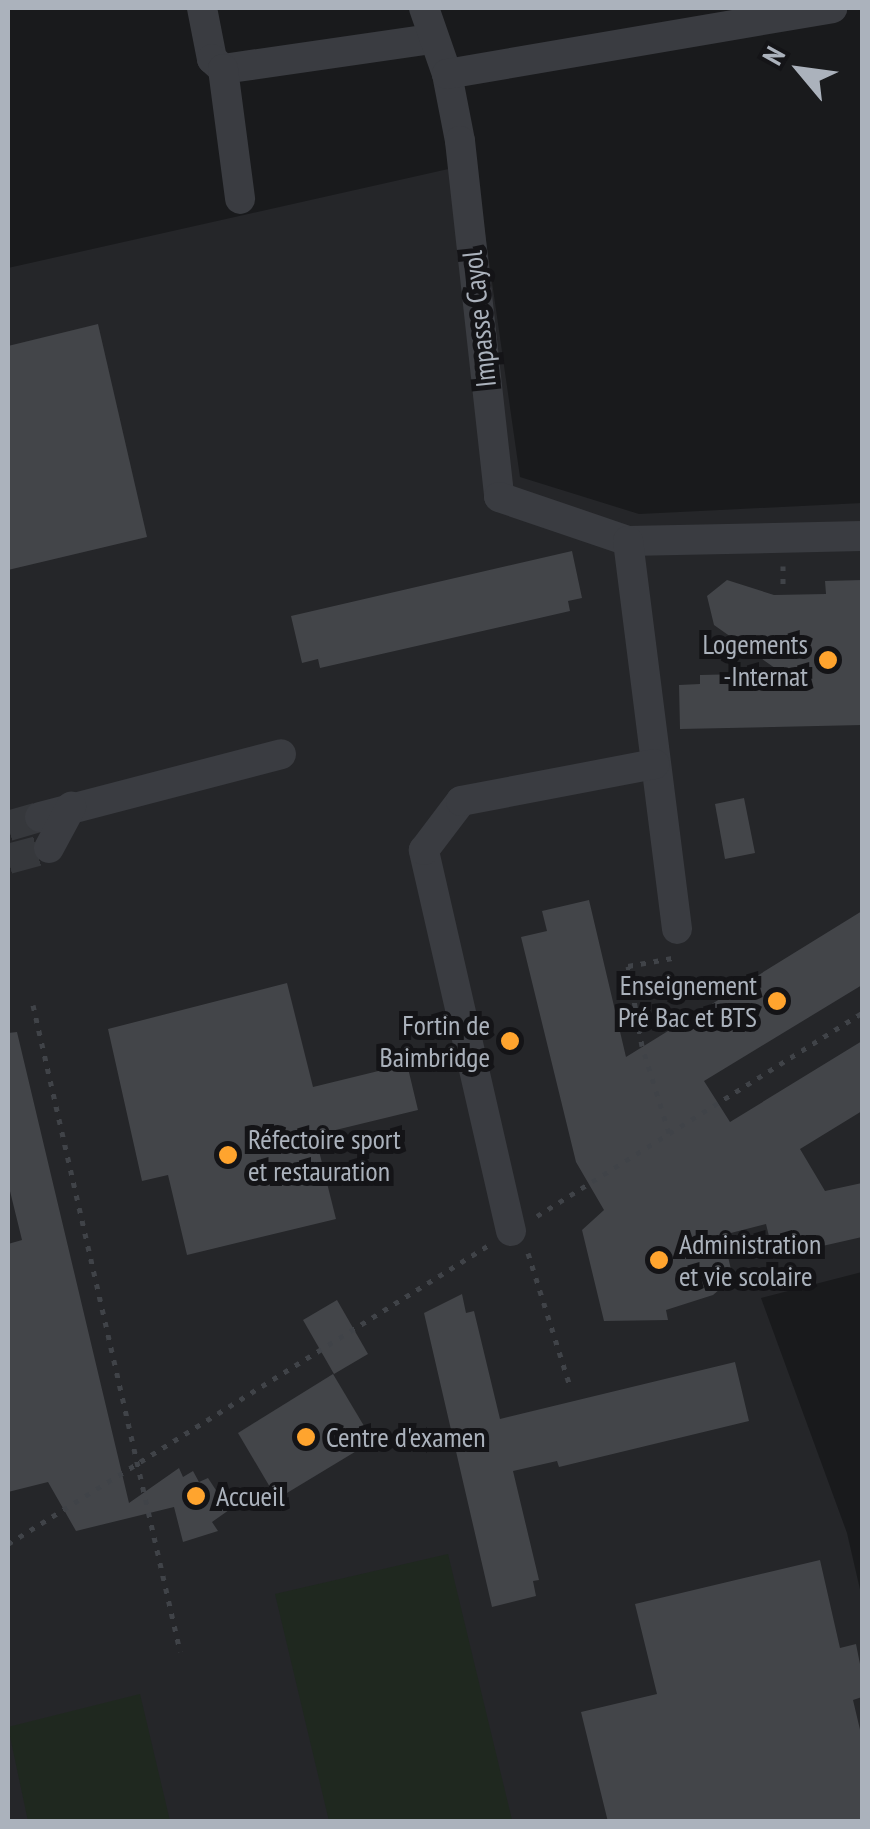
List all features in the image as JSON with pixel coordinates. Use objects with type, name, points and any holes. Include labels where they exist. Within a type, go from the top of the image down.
[{"type":"street","points":[[202,8],[212,60],[223,69],[240,199]]},
{"type":"street","name":"Impasse Cayol","points":[[424,8],[447,74],[498,497],[628,541]]},
{"type":"street","points":[[447,74],[832,8]]},
{"type":"street","points":[[223,69],[432,38]]},
{"type":"street","points":[[677,928],[628,541],[862,536]]},
{"type":"street","points":[[40,818],[280,754]]},
{"type":"street","points":[[511,1231],[424,850],[460,802],[655,764]]},
{"type":"street","points":[[49,848],[71,808]]},
{"type":"path","points":[[669,1133],[642,1046],[628,966],[682,956],[677,928]]},
{"type":"path","points":[[33,1005],[180,1651]]},
{"type":"path","points":[[8,1544],[862,1013]]},
{"type":"path","points":[[511,1231],[536,1263],[568,1383]]},
{"type":"shaded area","points":[[475,163],[520,477],[639,514],[862,503],[862,1272],[761,1298],[847,1533],[862,1598],[862,1821],[8,1821],[8,268]]},
{"type":"shaded area","points":[[448,1554],[512,1820],[329,1821],[275,1594]]},
{"type":"shaded area","points":[[140,1694],[170,1821],[28,1821],[8,1727]]},
{"type":"building","points":[[98,324],[147,537],[8,570],[8,346]]},
{"type":"building","points":[[572,551],[582,598],[568,601],[570,611],[320,668],[318,659],[302,663],[291,616]]},
{"type":"building","name":"Logements -Internat","points":[[727,580],[774,595],[826,594],[825,581],[862,580],[862,725],[680,729],[679,685],[700,684],[700,675],[782,673],[714,625],[707,596]]},
{"type":"building","points":[[744,798],[755,853],[725,859],[715,804]]},
{"type":"building","points":[[589,900],[626,1057],[862,911],[862,985],[704,1081],[730,1122],[862,1041],[862,1111],[800,1149],[825,1191],[862,1183],[862,1237],[774,1257],[766,1224],[723,1235],[733,1278],[713,1295],[666,1310],[668,1320],[604,1321],[582,1230],[604,1210],[576,1162],[521,937],[547,931],[542,911]]},
{"type":"building","points":[[287,983],[313,1087],[407,1064],[418,1110],[315,1135],[336,1219],[187,1255],[168,1175],[142,1181],[108,1029]]},
{"type":"building","points":[[17,1032],[129,1503],[179,1468],[183,1477],[193,1471],[199,1482],[208,1478],[229,1510],[212,1522],[218,1531],[183,1542],[174,1507],[76,1531],[48,1482],[8,1492],[8,1244],[22,1240],[8,1183],[8,1033]]},
{"type":"building","points":[[462,1294],[466,1313],[474,1311],[500,1419],[735,1362],[749,1421],[559,1467],[557,1461],[513,1471],[539,1580],[533,1581],[536,1596],[492,1607],[424,1313]]},
{"type":"building","points":[[337,1300],[368,1354],[334,1374],[303,1320]]},
{"type":"building","name":"Centre d'examen","points":[[333,1374],[373,1441],[277,1499],[238,1433]]},
{"type":"building","points":[[820,1560],[840,1648],[856,1644],[862,1674],[862,1697],[853,1700],[862,1738],[862,1822],[608,1822],[581,1712],[657,1694],[635,1604]]},
{"type":"tunnel","points":[[8,826],[40,817]]},
{"type":"tunnel","points":[[8,859],[49,848]]},
{"type":"place","name":"Logements -Internat","points":[[828,660]]},
{"type":"place","name":"Enseignement Pré Bac et BTS","points":[[777,1001]]},
{"type":"place","name":"Fortin de Baimbridge","points":[[510,1041]]},
{"type":"place","name":"Réfectoire sport et restauration","points":[[228,1155]]},
{"type":"place","name":"Administration et vie scolaire","points":[[659,1260]]},
{"type":"place","name":"Centre d'examen","points":[[306,1437]]},
{"type":"place","name":"Accueil","points":[[196,1496]]}]
